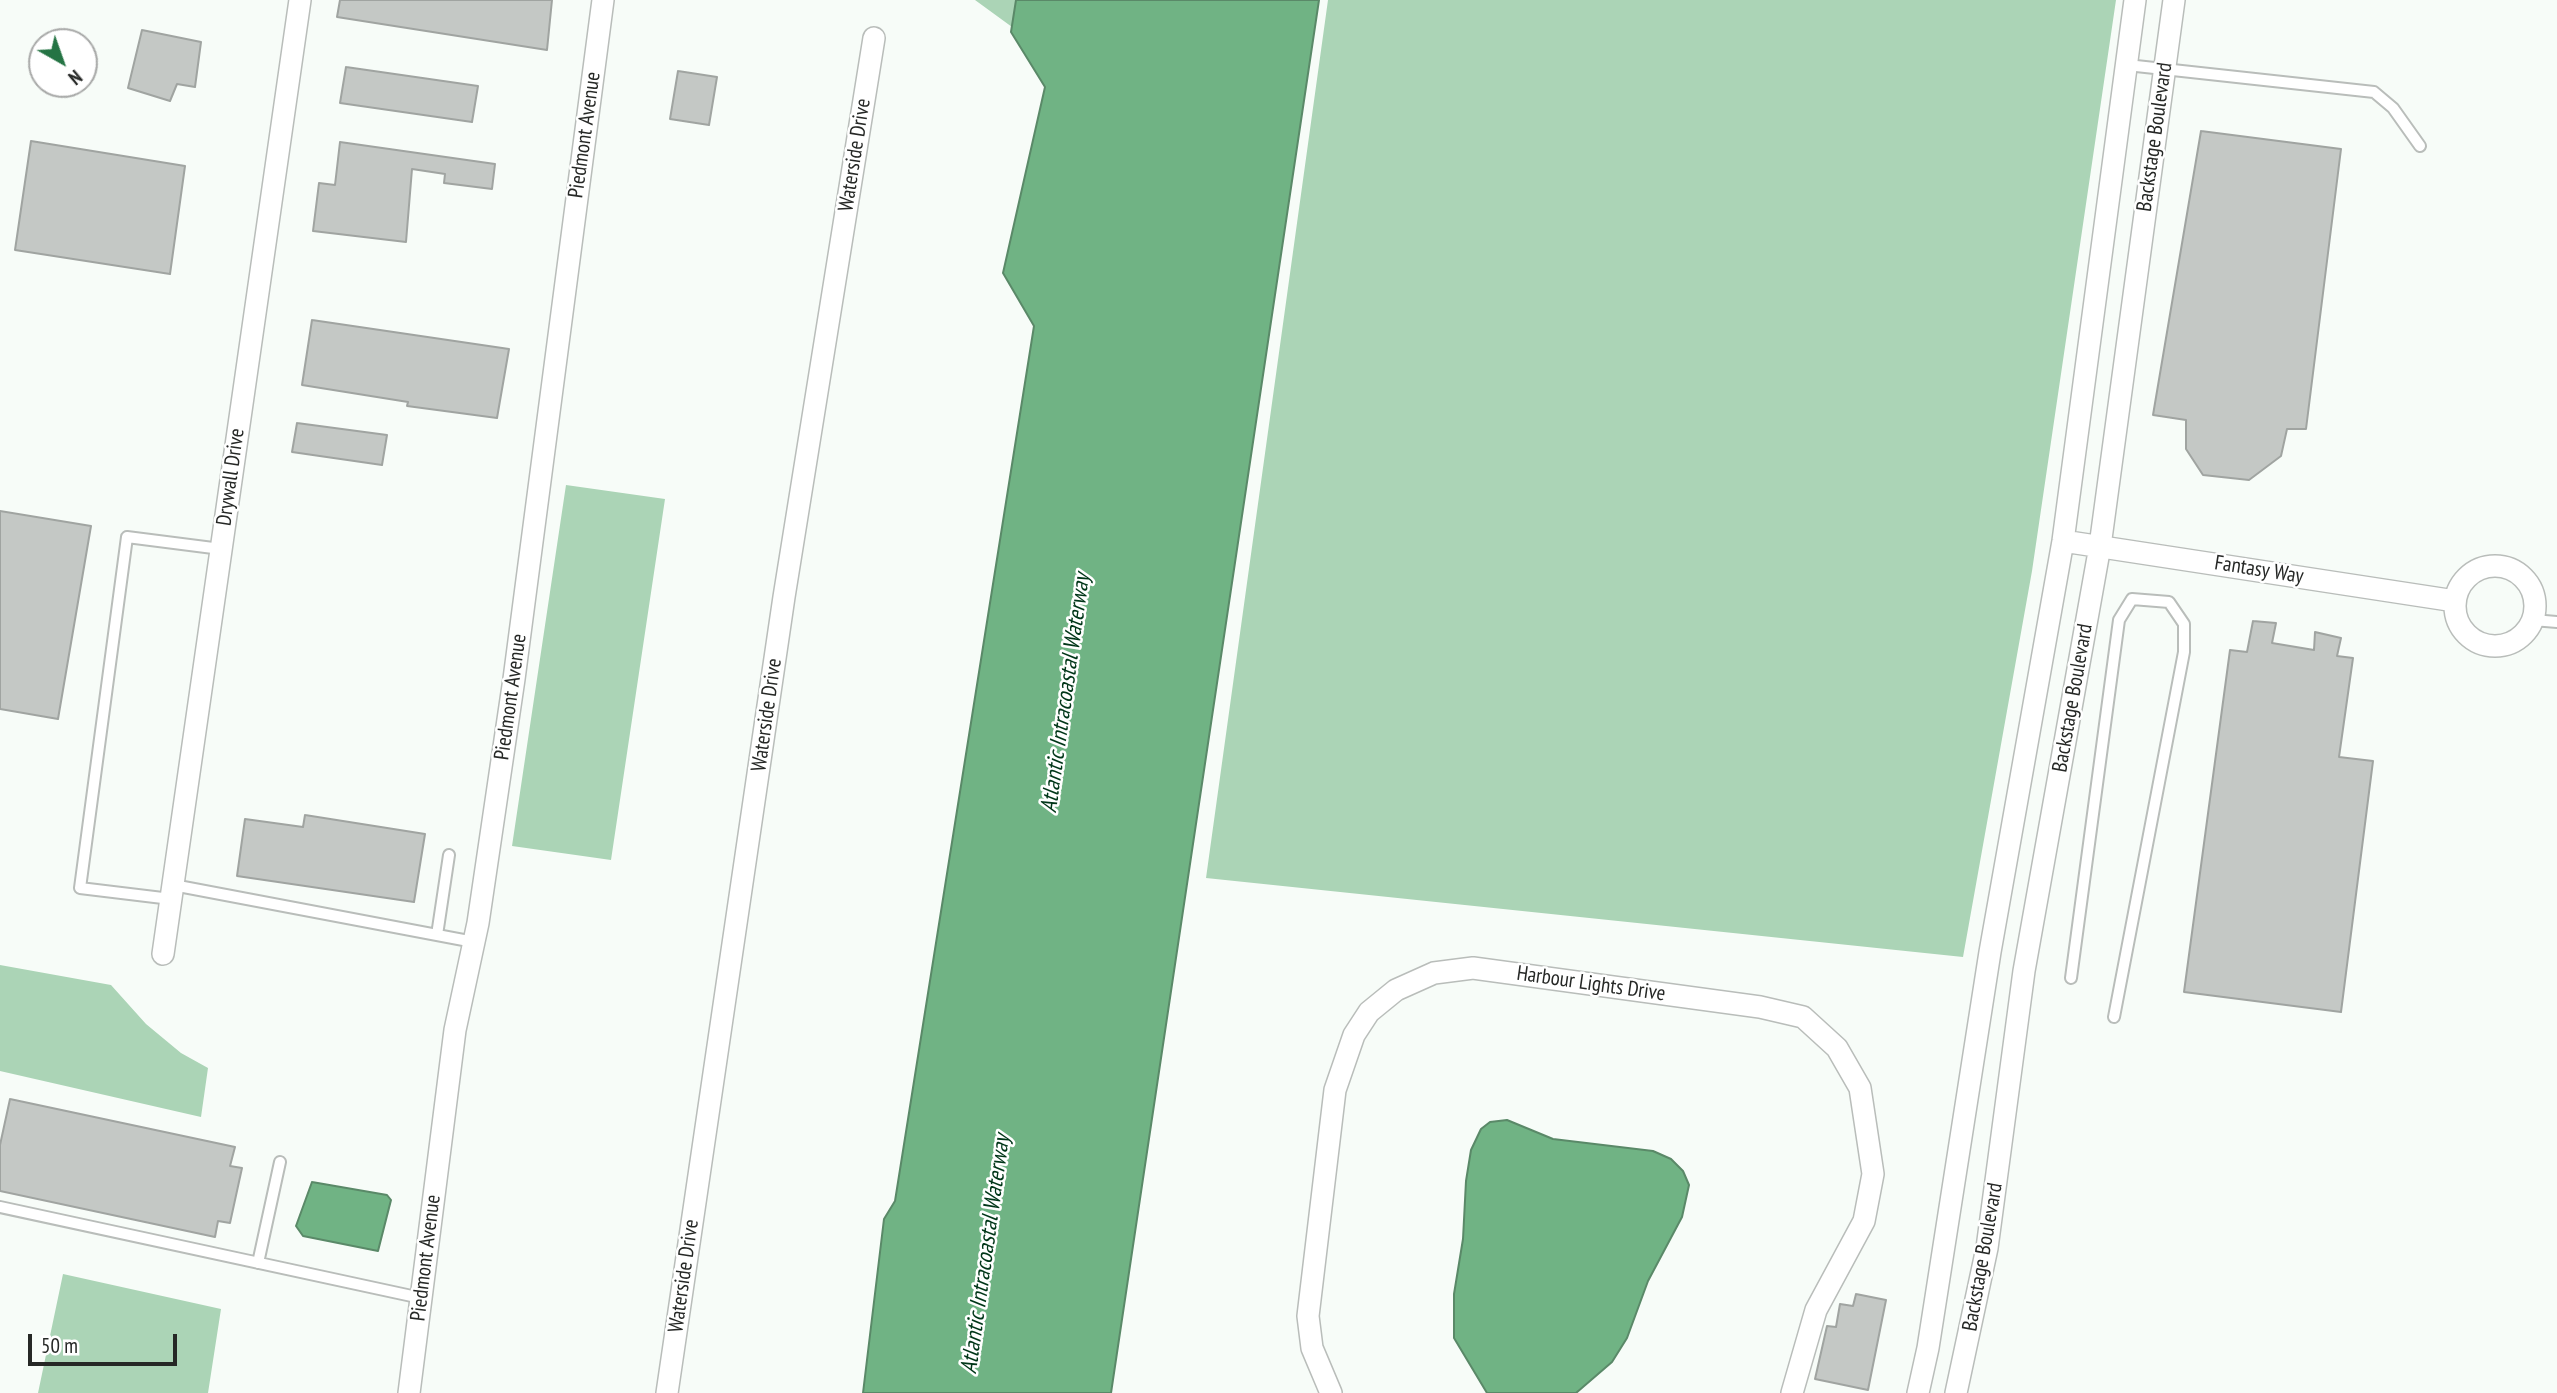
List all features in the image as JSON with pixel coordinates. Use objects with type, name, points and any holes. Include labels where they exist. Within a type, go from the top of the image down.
[{"type":"street","name":"Drywall Drive","points":[[163,954],[300,0]]},
{"type":"street","name":"Piedmont Avenue","points":[[409,1393],[455,1030],[474,942],[514,679],[603,0]]},
{"type":"street","name":"Backstage Boulevard","points":[[1918,1393],[1928,1348],[1990,952],[2063,541],[2135,0]]},
{"type":"street","name":"Backstage Boulevard","points":[[1956,1393],[1987,1248],[2024,971],[2100,546],[2174,0]]},
{"type":"street","name":"Waterside Drive","points":[[667,1393],[784,597],[874,38]]},
{"type":"street","name":"Fantasy Way","points":[[2063,541],[2455,601]]},
{"type":"street","points":[[2490,567],[2507,568],[2528,583],[2535,599],[2533,620],[2524,634],[2508,644],[2493,646],[2475,641],[2460,625],[2455,601],[2469,576],[2490,567]]},
{"type":"street","name":"Harbour Lights Drive","points":[[1331,1393],[1312,1348],[1308,1316],[1335,1090],[1354,1035],[1369,1012],[1396,990],[1434,973],[1473,968],[1760,1007],[1802,1017],[1837,1048],[1860,1088],[1872,1174],[1864,1221],[1816,1310],[1792,1393]]},
{"type":"lane","points":[[2127,65],[2374,92],[2393,108],[2420,146]]},
{"type":"lane","points":[[221,549],[127,537],[80,888],[172,892],[474,942]]},
{"type":"lane","points":[[2071,978],[2119,620],[2132,599],[2169,601],[2184,624],[2184,652],[2114,1017]]},
{"type":"lane","points":[[2533,620],[2557,622]]},
{"type":"lane","points":[[437,935],[449,855]]},
{"type":"lane","points":[[258,1263],[280,1162]]},
{"type":"lane","points":[[0,1207],[421,1298]]},
{"type":"shaded area","points":[[975,0],[1029,0],[1023,35]]},
{"type":"shaded area","points":[[1328,0],[2116,0],[2032,571],[1963,957],[1206,878]]},
{"type":"shaded area","points":[[566,485],[665,499],[611,860],[512,846]]},
{"type":"shaded area","points":[[0,965],[111,985],[146,1024],[181,1053],[208,1068],[201,1117],[0,1071]]},
{"type":"shaded area","points":[[63,1274],[221,1309],[208,1393],[38,1393]]},
{"type":"water","name":"Atlantic Intracoastal Waterway","points":[[1016,0],[1319,0],[1111,1393],[863,1393],[884,1219],[895,1201],[1034,326],[1003,273],[1045,87],[1011,32]]},
{"type":"water","points":[[1507,1120],[1553,1139],[1653,1151],[1671,1159],[1683,1171],[1689,1185],[1682,1217],[1648,1281],[1627,1338],[1612,1362],[1576,1393],[1487,1393],[1454,1338],[1454,1294],[1463,1239],[1466,1181],[1471,1150],[1481,1129],[1490,1122]]},
{"type":"water","points":[[312,1182],[387,1195],[391,1200],[378,1251],[303,1236],[296,1226]]},
{"type":"building","points":[[340,0],[552,0],[547,50],[337,17]]},
{"type":"building","points":[[142,30],[201,42],[195,87],[177,84],[170,101],[128,88]]},
{"type":"building","points":[[346,67],[478,86],[472,122],[340,103]]},
{"type":"building","points":[[678,71],[717,77],[709,125],[670,119]]},
{"type":"building","points":[[2201,131],[2341,149],[2306,429],[2287,429],[2281,456],[2249,480],[2203,475],[2186,449],[2186,420],[2153,415]]},
{"type":"building","points":[[31,141],[185,166],[170,274],[15,250]]},
{"type":"building","points":[[340,142],[495,164],[492,189],[444,183],[445,174],[412,169],[406,242],[313,231],[319,183],[335,185]]},
{"type":"building","points":[[312,320],[509,349],[497,418],[407,406],[408,402],[302,385]]},
{"type":"building","points":[[297,423],[387,435],[382,465],[292,452]]},
{"type":"building","points":[[0,511],[91,526],[58,719],[0,709]]},
{"type":"building","points":[[2253,621],[2276,623],[2272,643],[2314,650],[2315,632],[2341,638],[2337,656],[2353,658],[2339,757],[2373,761],[2341,1012],[2184,992],[2230,650],[2247,652]]},
{"type":"building","points":[[305,815],[425,834],[414,902],[237,876],[245,819],[303,827]]},
{"type":"building","points":[[10,1099],[235,1147],[230,1166],[242,1168],[230,1223],[218,1221],[215,1237],[0,1191],[0,1145]]},
{"type":"building","points":[[1856,1294],[1886,1300],[1868,1390],[1815,1379],[1827,1326],[1836,1327],[1840,1304],[1853,1306]]}]
